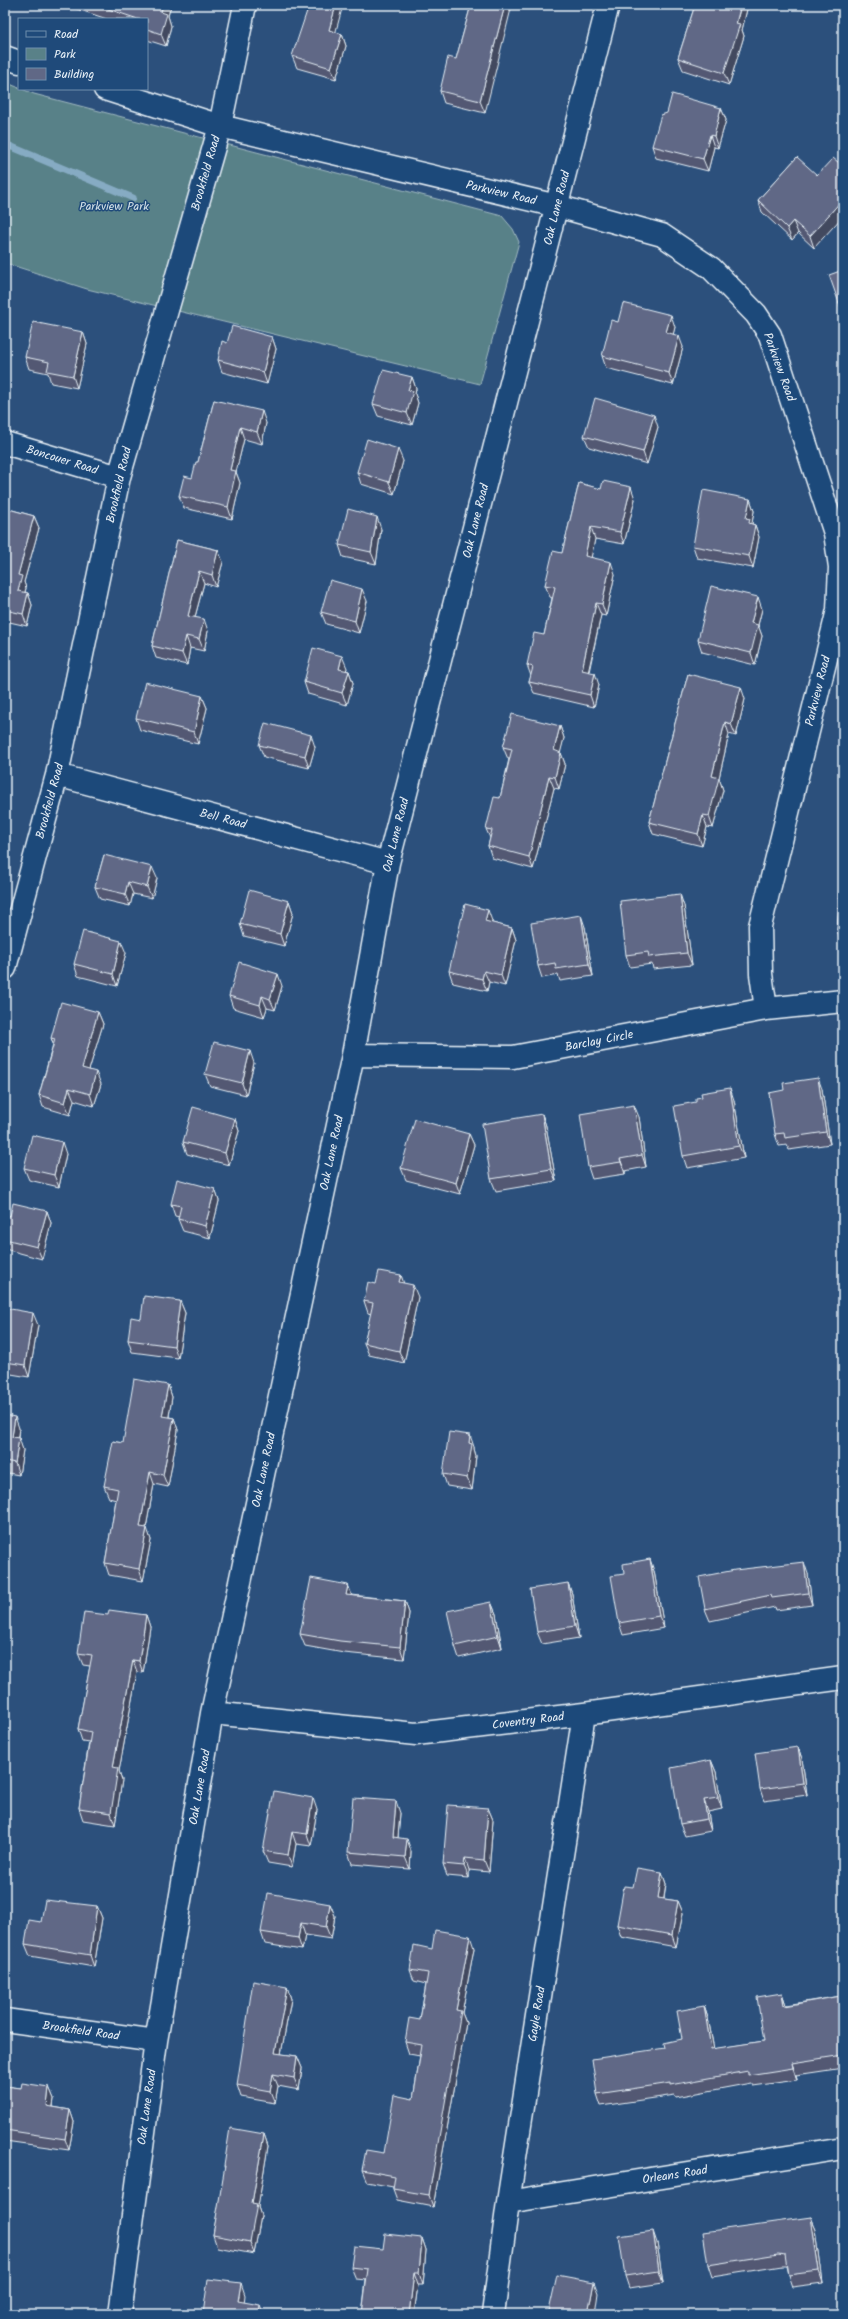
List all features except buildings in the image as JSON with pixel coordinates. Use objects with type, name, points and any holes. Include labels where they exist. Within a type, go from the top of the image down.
[{"type":"street","name":"Brookfield Road","points":[[5,968],[57,775],[119,477],[220,126],[245,5]]},
{"type":"street","name":"Oak Lane Road","points":[[120,2314],[156,2042],[212,1713],[352,1055],[388,863],[608,5]]},
{"type":"street","points":[[5,57],[18,62]]},
{"type":"street","name":"Parkview Road","points":[[108,90],[220,126],[557,206],[662,235],[711,268],[756,314],[770,335],[835,534],[840,567],[838,610],[760,926],[761,974],[766,1009]]},
{"type":"street","name":"Boncouer Road","points":[[5,443],[119,477]]},
{"type":"street","name":"Bell Road","points":[[57,775],[388,863]]},
{"type":"street","name":"Barclay Circle","points":[[352,1055],[513,1057],[766,1009],[843,1001]]},
{"type":"street","name":"Coventry Road","points":[[212,1713],[416,1734],[584,1714],[843,1678]]},
{"type":"street","name":"Gayle Road","points":[[494,2314],[508,2202],[584,1714]]},
{"type":"street","name":"Brookfield Road","points":[[5,2020],[156,2042]]},
{"type":"street","name":"Orleans Road","points":[[508,2202],[843,2148]]},
{"type":"green space","name":"Parkview Park","points":[[5,82],[18,87],[18,90],[24,90],[34,94],[502,216],[513,229],[519,242],[480,384],[87,289],[5,263]]},
{"type":"waterway","points":[[5,144],[133,198]]}]
